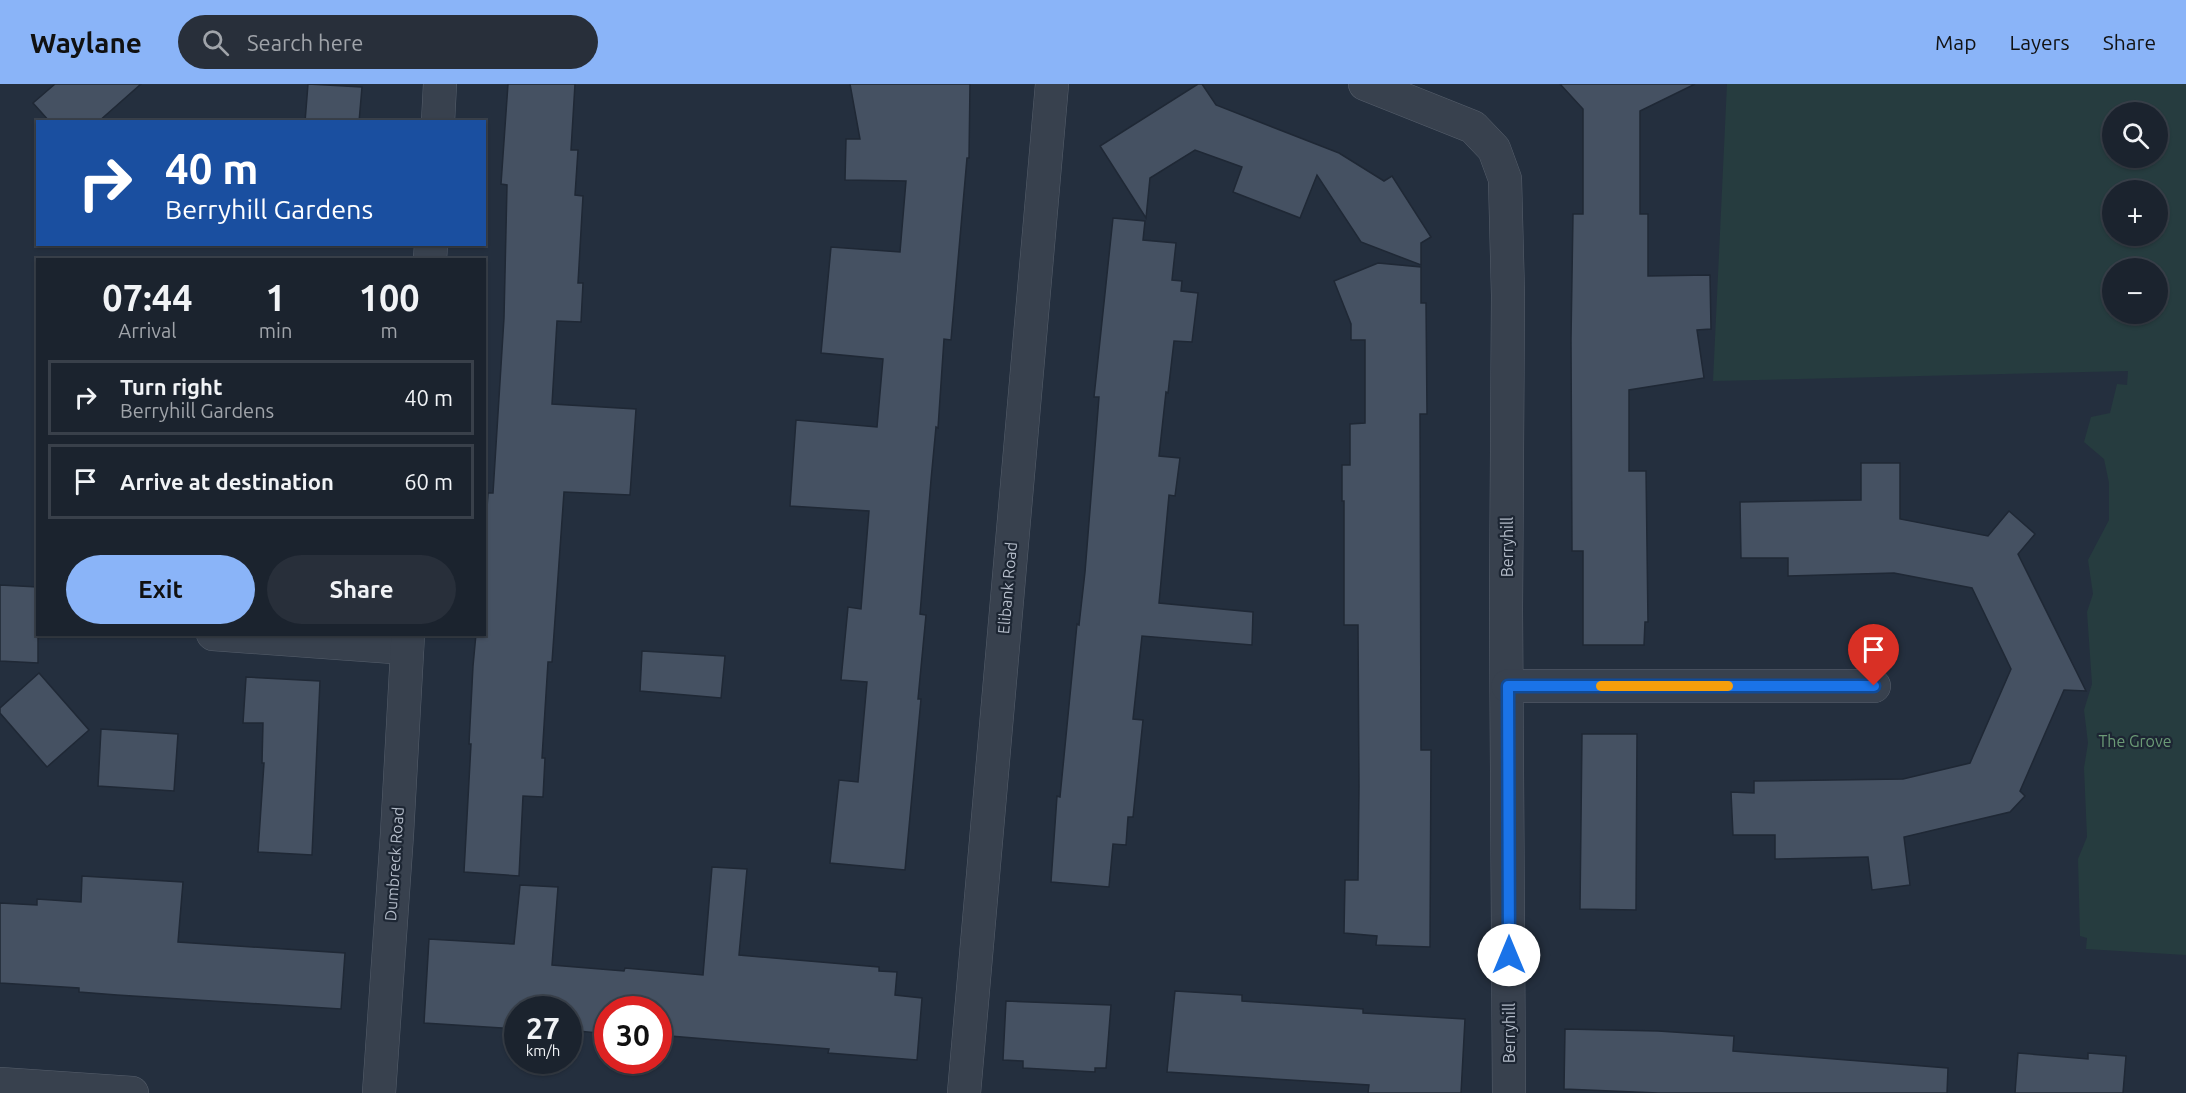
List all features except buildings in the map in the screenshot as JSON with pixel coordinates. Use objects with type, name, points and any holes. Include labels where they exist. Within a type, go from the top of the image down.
[{"type":"street","points":[[438,120],[440,84]]},
{"type":"street","name":"Elibank Road","points":[[964,1093],[1052,84]]},
{"type":"street","name":"Berryhill","points":[[1365,84],[1473,128],[1494,149],[1504,179],[1508,295],[1506,610],[1509,1093]]},
{"type":"street","points":[[268,636],[407,641]]},
{"type":"street","name":"Dumbreck Road","points":[[379,1093],[397,834],[407,641]]},
{"type":"street","points":[[1508,686],[1874,686]]},
{"type":"street","points":[[0,1084],[132,1093]]},
{"type":"green space","name":"The Grove","points":[[1727,84],[2186,84],[2186,955],[2086,949],[2087,938],[2080,936],[2078,859],[2087,837],[2084,768],[2088,743],[2084,710],[2092,684],[2087,612],[2093,594],[2088,560],[2109,520],[2109,483],[2104,459],[2084,442],[2091,417],[2110,413],[2117,384],[2127,385],[2128,371],[1713,381]]},
{"type":"slow traffic","points":[[1601,686],[1728,686]]},
{"type":"route","points":[[1509,955],[1508,686],[1874,686]]}]
